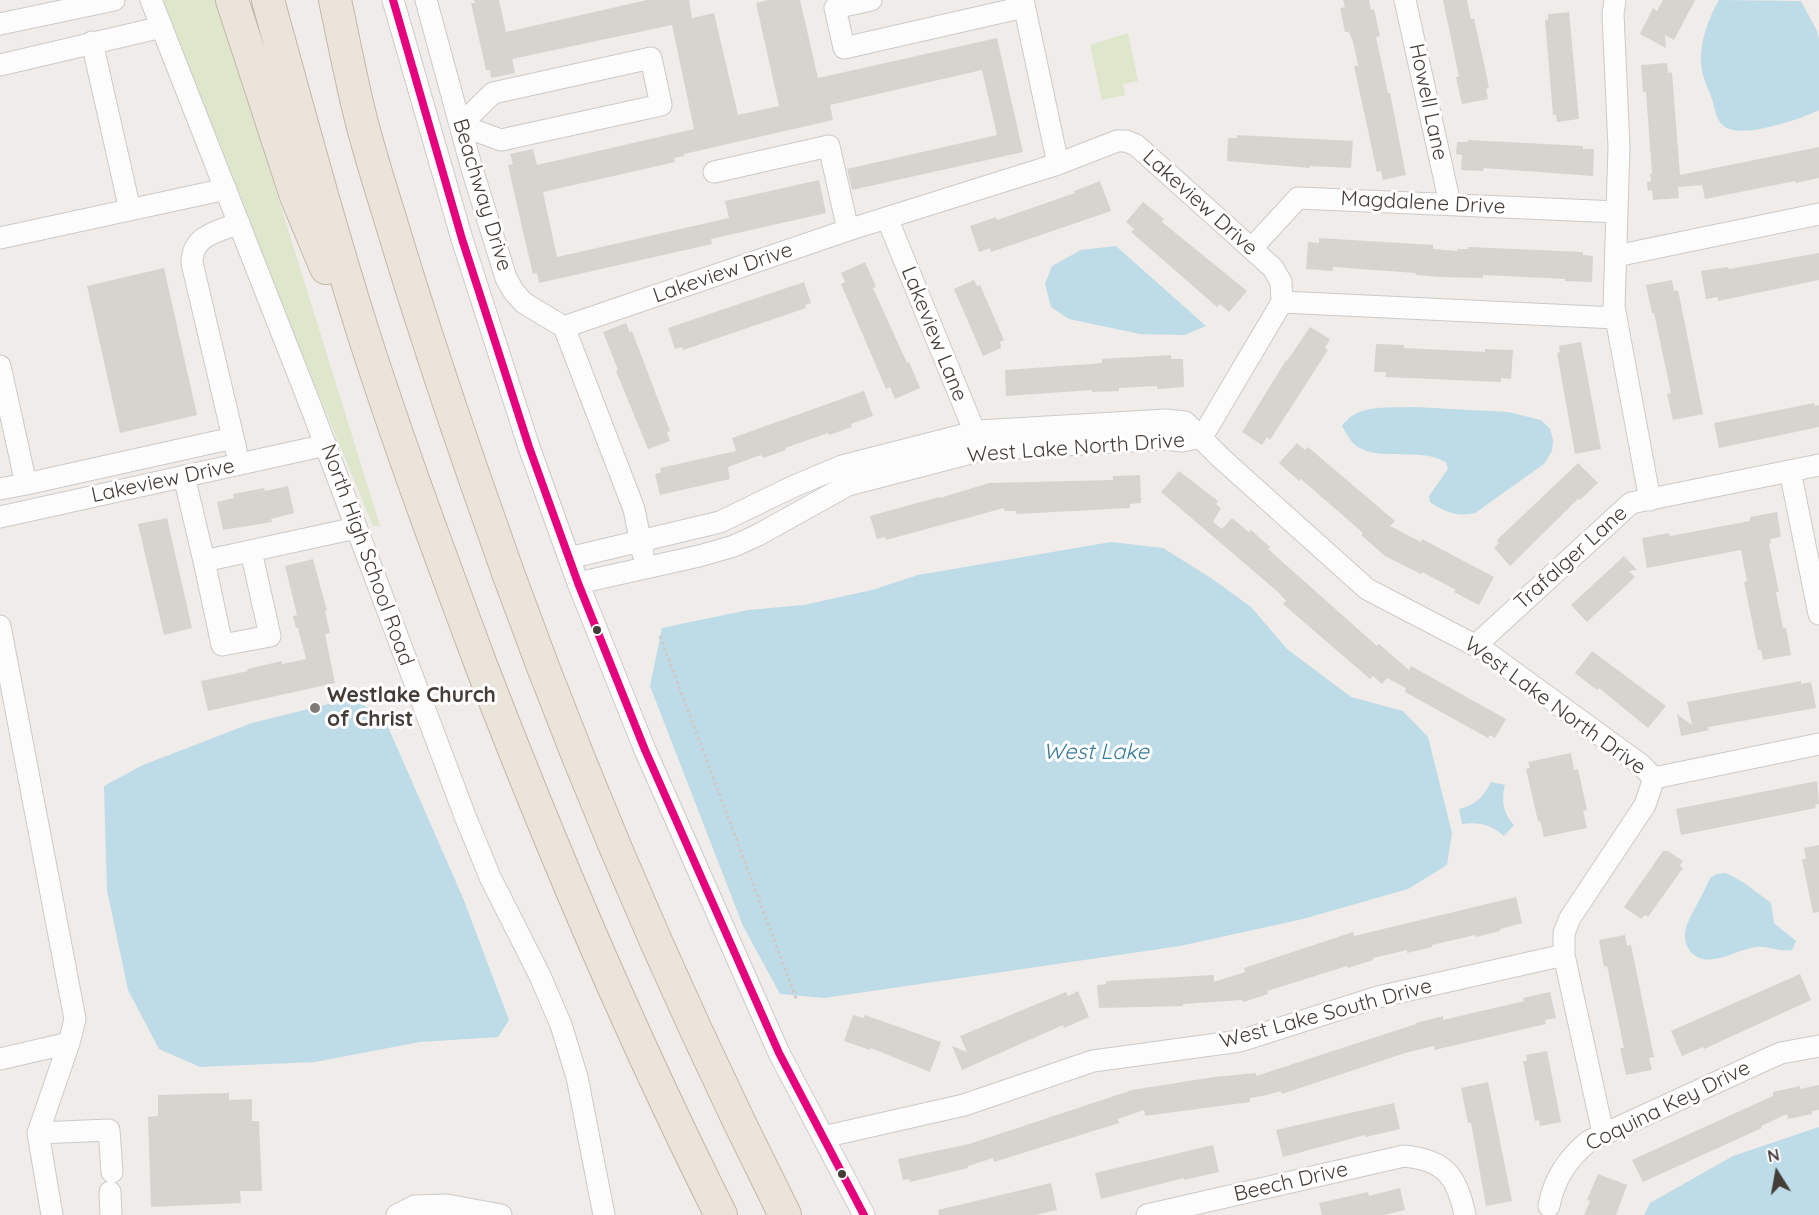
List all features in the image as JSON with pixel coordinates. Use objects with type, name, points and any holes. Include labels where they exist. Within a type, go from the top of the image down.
[{"type":"highway","points":[[232,0],[296,195],[416,489],[530,792],[681,1136],[721,1215]]},
{"type":"highway","points":[[268,0],[371,356],[416,489]]},
{"type":"highway","points":[[335,0],[363,128],[435,364],[508,577],[607,826],[695,1029],[785,1215]]},
{"type":"highway","points":[[349,0],[363,128]]},
{"type":"street","points":[[0,24],[114,0]]},
{"type":"street","name":"North High School Road","points":[[151,0],[326,445],[477,847],[561,1025],[577,1077],[599,1214]]},
{"type":"street","name":"Beachway Drive","points":[[393,0],[462,239],[529,447],[578,584],[645,750],[779,1053],[864,1215]]},
{"type":"street","name":"Beachway Drive","points":[[426,0],[460,125],[506,278],[524,303],[564,327]]},
{"type":"street","points":[[871,0],[835,8],[844,48],[1023,3],[1059,164]]},
{"type":"street","name":"Howell Lane","points":[[1405,0],[1450,204]]},
{"type":"street","points":[[1615,0],[1613,14],[1619,147],[1614,307],[1650,500]]},
{"type":"street","points":[[0,64],[162,27]]},
{"type":"street","points":[[92,42],[130,210]]},
{"type":"street","points":[[651,58],[662,105],[501,140],[460,125],[493,93],[651,58]]},
{"type":"street","name":"Lakeview Drive","points":[[564,327],[848,230],[1059,164],[1117,141],[1131,142],[1252,248],[1278,274],[1283,290],[1282,302]]},
{"type":"street","points":[[714,172],[829,146],[848,230]]},
{"type":"street","points":[[0,238],[226,189]]},
{"type":"street","name":"Magdalene Drive","points":[[1252,248],[1298,198],[1617,212]]},
{"type":"street","points":[[1616,256],[1819,214]]},
{"type":"street","name":"Lakeview Lane","points":[[886,218],[978,441]]},
{"type":"street","points":[[239,223],[202,238],[192,252],[192,263],[239,464]]},
{"type":"street","points":[[1202,437],[1282,302],[1616,318]]},
{"type":"street","points":[[564,327],[634,509],[645,567]]},
{"type":"street","points":[[0,366],[26,484]]},
{"type":"street","name":"West Lake North Drive","points":[[569,558],[699,528],[730,518],[792,487],[842,466],[978,441],[1166,439],[1182,441],[1202,437],[1221,458],[1367,589],[1476,645],[1640,764],[1654,778]]},
{"type":"street","points":[[0,489],[233,438]]},
{"type":"street","name":"West Lake North Drive","points":[[578,584],[699,556],[744,542],[848,485],[978,441]]},
{"type":"street","name":"Lakeview Drive","points":[[0,517],[326,445]]},
{"type":"street","name":"Trafalger Lane","points":[[1476,645],[1631,503],[1819,465]]},
{"type":"street","points":[[1790,471],[1819,614]]},
{"type":"street","points":[[184,476],[222,645],[270,636],[251,551]]},
{"type":"street","points":[[204,561],[356,528]]},
{"type":"street","points":[[0,626],[75,1019],[69,1044],[38,1133],[52,1215]]},
{"type":"street","points":[[1603,1134],[1564,955],[1563,942],[1568,921],[1645,805],[1654,778],[1819,744]]},
{"type":"street","name":"West Lake South Drive","points":[[823,1137],[964,1106],[1093,1061],[1240,1041],[1378,997],[1564,955]]},
{"type":"street","points":[[0,1059],[69,1044]]},
{"type":"street","name":"Coquina Key Drive","points":[[1549,1206],[1559,1176],[1572,1156],[1590,1141],[1773,1056],[1819,1046]]},
{"type":"street","points":[[38,1133],[109,1130],[111,1215]]},
{"type":"street","name":"Beech Drive","points":[[1147,1215],[1395,1157],[1421,1158],[1435,1163],[1447,1172],[1459,1192],[1465,1215]]},
{"type":"street","points":[[397,1215],[416,1206],[447,1205],[501,1215]]},
{"type":"path","points":[[660,636],[797,1001]]},
{"type":"green space","points":[[161,0],[217,0],[380,526],[373,526],[275,288]]},
{"type":"green space","points":[[1128,33],[1138,81],[1123,84],[1125,95],[1102,100],[1090,45]]},
{"type":"water","points":[[1719,0],[1801,1],[1819,39],[1819,110],[1758,129],[1733,130],[1722,125],[1701,67],[1702,46],[1706,30]]},
{"type":"water","points":[[1116,246],[1206,326],[1184,335],[1140,334],[1069,319],[1051,307],[1045,284],[1052,266],[1081,250]]},
{"type":"water","points":[[1415,407],[1508,412],[1541,420],[1550,429],[1553,440],[1552,451],[1544,464],[1475,513],[1451,513],[1430,502],[1429,496],[1448,469],[1446,462],[1423,455],[1383,454],[1361,449],[1352,442],[1342,426],[1356,413],[1365,410]]},
{"type":"water","name":"West Lake","points":[[1111,542],[1163,548],[1211,578],[1251,607],[1287,649],[1351,697],[1403,711],[1428,737],[1452,833],[1447,865],[1408,889],[1303,919],[1180,946],[824,998],[780,994],[743,926],[650,686],[662,628],[748,610],[804,605],[872,590],[918,575]]},
{"type":"water","points":[[353,698],[385,720],[463,898],[509,1020],[498,1037],[420,1042],[315,1062],[200,1067],[159,1049],[128,990],[107,890],[104,786],[143,765],[252,723]]},
{"type":"water","points":[[1491,782],[1505,785],[1504,807],[1514,825],[1504,836],[1484,825],[1462,824],[1459,809],[1478,800]]},
{"type":"water","points":[[1726,873],[1743,882],[1771,903],[1774,923],[1796,941],[1792,950],[1755,947],[1713,959],[1697,957],[1690,951],[1685,938],[1687,924],[1711,877]]},
{"type":"water","points":[[1819,1127],[1819,1215],[1644,1215],[1650,1203],[1733,1156]]},
{"type":"building","points":[[474,0],[499,0],[506,32],[647,0],[689,0],[692,18],[714,13],[738,115],[779,106],[756,3],[768,0],[800,0],[818,78],[997,38],[1023,152],[852,190],[847,169],[997,135],[982,70],[830,105],[833,120],[684,154],[684,156],[674,158],[675,162],[543,192],[557,257],[729,218],[725,201],[819,180],[826,213],[711,239],[712,244],[539,283],[537,273],[533,274],[523,232],[508,165],[513,164],[510,154],[533,149],[537,165],[694,129],[672,25],[512,59],[515,73],[491,78],[490,70],[486,70],[471,3],[475,3]]},
{"type":"building","points":[[1343,0],[1369,0],[1371,10],[1374,9],[1380,36],[1376,37],[1406,175],[1383,180],[1381,171],[1377,172],[1354,66],[1358,65],[1353,42],[1349,32],[1345,32],[1340,8],[1345,7]]},
{"type":"building","points":[[1443,0],[1467,0],[1471,19],[1474,19],[1484,63],[1489,88],[1486,89],[1488,99],[1462,104],[1456,77],[1459,77]]},
{"type":"building","points":[[1663,0],[1695,0],[1674,40],[1665,35],[1666,48],[1640,34],[1653,8],[1657,11]]},
{"type":"building","points":[[1569,12],[1579,119],[1557,122],[1556,115],[1553,115],[1545,20],[1548,20],[1548,14]]},
{"type":"building","points":[[1667,63],[1668,73],[1672,72],[1680,175],[1819,147],[1819,178],[1705,199],[1702,185],[1678,187],[1679,198],[1653,200],[1652,190],[1648,191],[1647,182],[1651,181],[1650,174],[1652,174],[1646,92],[1643,92],[1641,65]]},
{"type":"building","points":[[1237,135],[1353,141],[1351,168],[1310,166],[1310,168],[1227,161],[1228,138],[1237,138]]},
{"type":"building","points":[[1468,140],[1583,146],[1583,149],[1594,149],[1593,176],[1484,168],[1483,171],[1461,170],[1462,155],[1456,154],[1457,142],[1468,142]]},
{"type":"building","points":[[1100,181],[1111,211],[991,252],[990,248],[979,252],[970,226],[996,217],[997,220],[1075,193],[1074,191]]},
{"type":"building","points":[[1143,202],[1164,219],[1162,222],[1247,291],[1229,312],[1220,304],[1217,307],[1131,232],[1134,229],[1126,222]]},
{"type":"building","points":[[1319,238],[1433,245],[1433,249],[1457,251],[1457,249],[1468,249],[1468,247],[1583,252],[1583,255],[1593,256],[1592,282],[1483,275],[1483,278],[1443,277],[1333,267],[1333,271],[1306,269],[1308,242],[1319,243]]},
{"type":"building","points":[[1819,253],[1819,280],[1718,301],[1718,297],[1706,299],[1701,271],[1728,267],[1729,269]]},
{"type":"building","points":[[865,262],[876,287],[873,288],[920,388],[895,399],[890,387],[886,389],[841,284],[845,282],[841,273]]},
{"type":"building","points":[[164,268],[197,415],[120,433],[87,286]]},
{"type":"building","points":[[974,280],[977,286],[980,285],[1004,340],[1000,342],[1001,348],[983,356],[954,289]]},
{"type":"building","points":[[1672,280],[1674,291],[1678,290],[1703,414],[1673,420],[1667,394],[1671,393],[1646,285]]},
{"type":"building","points":[[804,282],[811,303],[805,305],[806,308],[683,350],[682,347],[675,349],[668,328]]},
{"type":"building","points":[[626,323],[630,333],[632,331],[670,431],[667,432],[670,441],[648,449],[616,371],[618,370],[603,332]]},
{"type":"building","points":[[1310,327],[1330,339],[1325,348],[1328,350],[1270,440],[1267,437],[1262,445],[1242,432],[1286,360]]},
{"type":"building","points":[[1581,342],[1601,449],[1575,454],[1557,353],[1560,352],[1559,346]]},
{"type":"building","points":[[1376,344],[1404,345],[1404,348],[1485,352],[1485,349],[1513,350],[1511,379],[1501,378],[1501,382],[1385,377],[1386,372],[1374,372]]},
{"type":"building","points":[[1171,355],[1171,359],[1183,359],[1184,387],[1157,389],[1157,386],[1119,388],[1119,391],[1092,392],[1092,390],[1006,396],[1005,370],[1102,363],[1102,359]]},
{"type":"building","points":[[864,391],[873,416],[851,424],[852,427],[829,435],[828,433],[763,458],[761,455],[728,467],[730,479],[660,495],[655,474],[661,472],[660,468],[736,451],[732,438]]},
{"type":"building","points":[[1814,403],[1815,406],[1819,405],[1819,427],[1719,448],[1714,423]]},
{"type":"building","points":[[1297,443],[1305,450],[1308,447],[1395,521],[1390,526],[1421,542],[1422,539],[1494,577],[1479,605],[1422,572],[1421,574],[1385,556],[1361,535],[1363,533],[1301,479],[1299,481],[1279,463]]},
{"type":"building","points":[[1578,463],[1598,483],[1580,500],[1578,499],[1510,566],[1494,548],[1499,543],[1497,540]]},
{"type":"building","points":[[1179,471],[1218,501],[1216,504],[1221,508],[1213,522],[1222,529],[1232,518],[1249,532],[1251,530],[1270,547],[1268,549],[1377,646],[1379,644],[1409,670],[1411,666],[1506,719],[1495,738],[1490,735],[1488,738],[1405,692],[1406,688],[1387,678],[1382,684],[1373,676],[1370,679],[1283,604],[1286,601],[1278,592],[1161,492]]},
{"type":"building","points":[[1140,475],[1141,503],[1130,504],[1130,508],[1016,514],[1016,511],[1004,511],[1004,508],[886,540],[885,537],[877,539],[870,516],[989,483],[1113,480],[1113,476]]},
{"type":"building","points":[[288,486],[294,513],[271,519],[272,522],[223,530],[217,502],[234,498],[233,494]]},
{"type":"building","points":[[1777,512],[1781,537],[1770,539],[1769,544],[1779,592],[1776,592],[1783,628],[1786,628],[1791,655],[1763,660],[1761,650],[1758,650],[1744,582],[1747,581],[1741,550],[1647,568],[1642,538],[1669,533],[1670,536],[1750,521],[1750,517]]},
{"type":"building","points":[[167,518],[192,628],[164,635],[138,524]]},
{"type":"building","points":[[1624,556],[1637,570],[1629,571],[1635,577],[1587,622],[1571,605]]},
{"type":"building","points":[[313,559],[327,611],[325,611],[330,633],[325,634],[335,683],[208,711],[201,681],[282,661],[282,664],[306,659],[293,616],[297,615],[285,566]]},
{"type":"building","points":[[1592,651],[1666,706],[1648,728],[1599,688],[1597,690],[1575,673]]},
{"type":"building","points":[[1801,681],[1801,684],[1811,682],[1816,708],[1708,727],[1709,730],[1681,736],[1677,714],[1692,725],[1687,702]]},
{"type":"building","points":[[1571,753],[1574,770],[1578,769],[1587,810],[1583,811],[1587,828],[1544,837],[1526,769],[1530,768],[1528,762]]},
{"type":"building","points":[[1817,781],[1819,804],[1815,805],[1816,808],[1681,835],[1676,809]]},
{"type":"building","points":[[1819,845],[1819,912],[1813,913],[1802,859],[1806,859],[1804,848]]},
{"type":"building","points":[[1663,851],[1668,851],[1683,861],[1680,866],[1683,868],[1648,917],[1645,915],[1641,919],[1624,907]]},
{"type":"building","points":[[1516,897],[1522,923],[1476,937],[1475,935],[1407,953],[1407,950],[1373,958],[1373,960],[1348,968],[1347,966],[1267,991],[1268,994],[1243,1002],[1242,1000],[1183,1004],[1183,1006],[1099,1008],[1097,985],[1106,984],[1106,981],[1214,975],[1214,982],[1245,972],[1244,968],[1353,932],[1354,936]]},
{"type":"building","points":[[1625,935],[1627,946],[1631,945],[1654,1057],[1649,1058],[1652,1070],[1626,1075],[1620,1048],[1624,1048],[1607,966],[1604,967],[1599,940]]},
{"type":"building","points":[[1800,974],[1811,1000],[1704,1049],[1703,1047],[1682,1056],[1671,1031]]},
{"type":"building","points":[[1078,991],[1089,1017],[1064,1028],[1063,1025],[962,1070],[952,1046],[967,1052],[960,1036],[1066,992],[1068,996]]},
{"type":"building","points":[[1550,992],[1556,1018],[1545,1020],[1546,1024],[1434,1050],[1434,1046],[1405,1053],[1282,1094],[1281,1091],[1250,1098],[1250,1102],[1145,1116],[1144,1110],[1118,1119],[1119,1123],[994,1162],[993,1158],[968,1166],[968,1168],[910,1182],[909,1179],[903,1180],[898,1159],[969,1144],[1132,1090],[1214,1077],[1256,1073],[1256,1076],[1416,1023],[1443,1016],[1443,1020],[1524,1001],[1523,998]]},
{"type":"building","points":[[853,1015],[863,1018],[865,1015],[941,1042],[930,1072],[871,1048],[870,1050],[844,1041]]},
{"type":"building","points":[[1547,1051],[1561,1122],[1540,1126],[1539,1120],[1535,1121],[1523,1061],[1527,1061],[1526,1055]]},
{"type":"building","points":[[1488,1082],[1512,1201],[1486,1206],[1471,1123],[1468,1123],[1461,1088]]},
{"type":"building","points":[[1819,1085],[1819,1110],[1812,1111],[1812,1114],[1788,1119],[1787,1114],[1761,1126],[1762,1128],[1643,1182],[1632,1160],[1773,1096],[1773,1092],[1800,1086],[1800,1089]]},
{"type":"building","points":[[229,1093],[229,1100],[252,1099],[252,1121],[259,1121],[262,1191],[240,1191],[241,1203],[151,1207],[148,1117],[158,1116],[158,1095]]},
{"type":"building","points":[[1394,1103],[1400,1129],[1366,1137],[1365,1135],[1283,1157],[1276,1130]]},
{"type":"building","points":[[1213,1145],[1219,1172],[1184,1180],[1184,1178],[1101,1199],[1095,1173]]},
{"type":"building","points":[[1598,1174],[1627,1185],[1616,1215],[1584,1215],[1590,1201],[1587,1200]]},
{"type":"building","points":[[1051,1183],[1057,1210],[1035,1215],[939,1215],[938,1210]]},
{"type":"building","points":[[1400,1188],[1405,1210],[1384,1215],[1322,1215],[1319,1203],[1368,1192],[1369,1196]]},
{"type":"transit line","points":[[393,0],[462,239],[529,447],[578,583],[645,750],[779,1053],[864,1215]]},
{"type":"place","name":"Westlake Church of Christ","points":[[315,708]]}]
